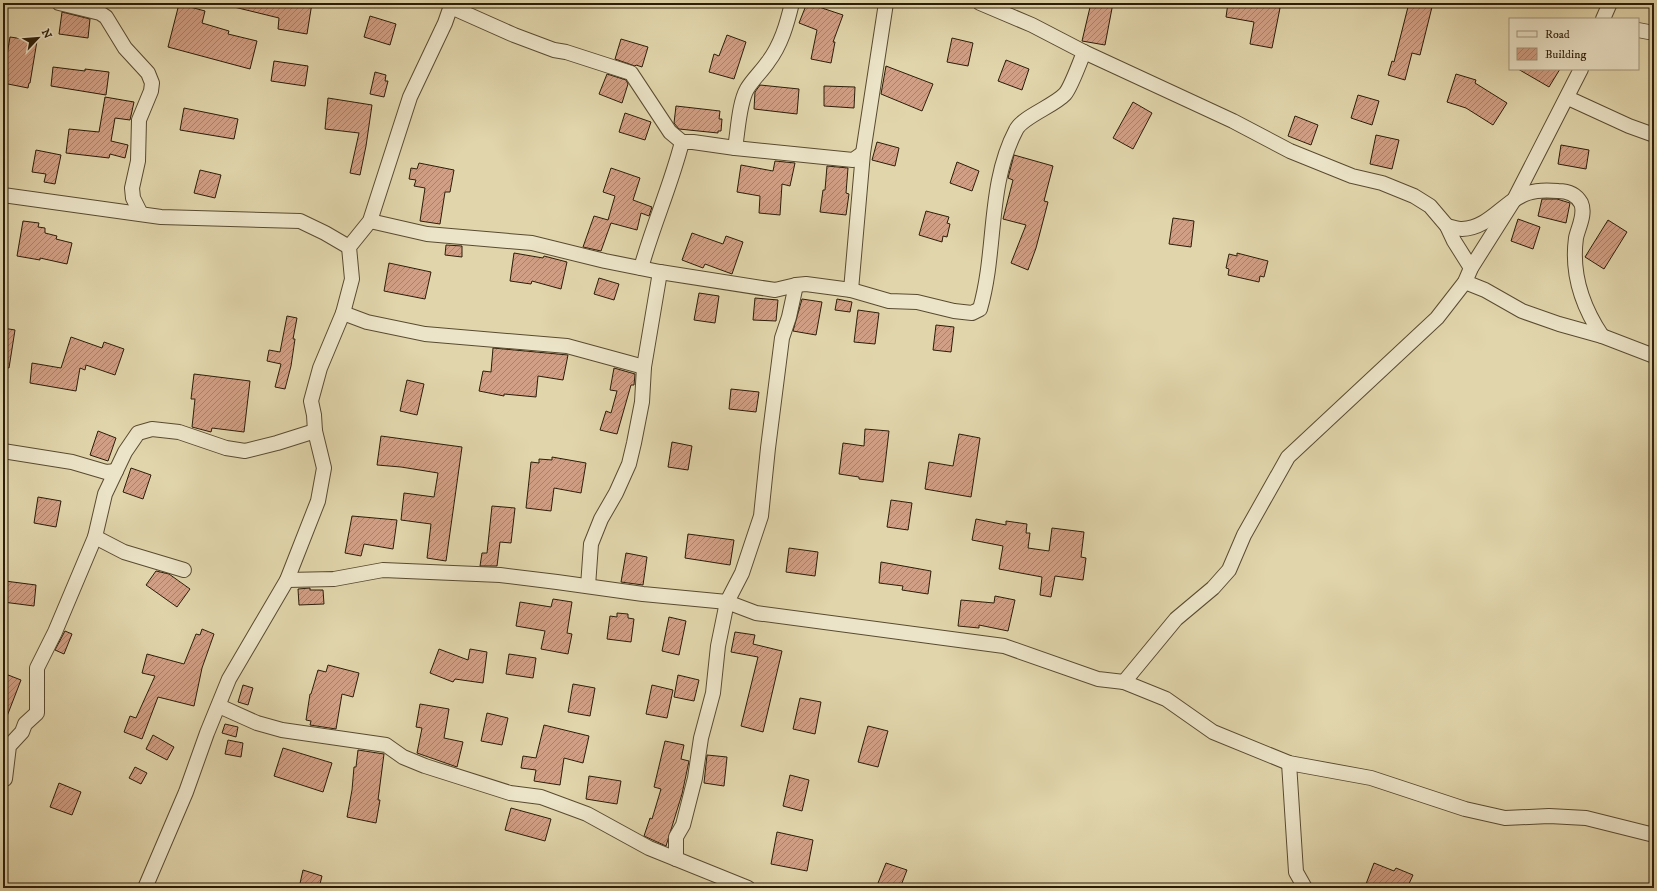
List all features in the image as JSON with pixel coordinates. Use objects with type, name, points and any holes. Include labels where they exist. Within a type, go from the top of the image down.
[{"type":"street","points":[[59,3],[100,13],[106,17],[125,48],[148,73],[152,83],[151,91],[139,120],[138,161],[132,188],[132,198],[141,214]]},
{"type":"street","points":[[734,148],[742,105],[747,88],[769,61],[778,45],[787,22],[792,3]]},
{"type":"street","points":[[851,290],[863,154],[886,3]]},
{"type":"street","points":[[980,3],[1032,25],[1084,52],[1233,121],[1290,151],[1352,176],[1382,183],[1414,196],[1430,206],[1448,226],[1454,241],[1471,268]]},
{"type":"street","points":[[1604,18],[1610,3]]},
{"type":"street","points":[[144,888],[186,792],[207,733],[229,679],[287,580],[318,501],[324,468],[315,431],[311,401],[320,368],[343,313],[352,280],[349,247],[370,221],[410,97],[445,23],[451,5],[514,34],[554,50],[566,52],[631,73],[670,132],[682,142],[853,160],[863,154]]},
{"type":"street","points":[[1639,30],[1654,33]]},
{"type":"street","points":[[370,221],[426,234],[532,242],[605,261],[660,272],[776,290],[806,284],[851,290],[889,301],[917,302],[954,311],[972,313],[980,309],[987,277],[994,204],[1005,155],[1016,128],[1065,93],[1084,52]]},
{"type":"street","points":[[1124,682],[1176,619],[1213,588],[1229,570],[1244,536],[1288,456],[1437,318],[1465,282],[1471,268],[1514,200],[1582,70]]},
{"type":"street","points":[[1568,98],[1629,126],[1654,135]]},
{"type":"street","points":[[641,268],[652,228],[673,175],[682,142]]},
{"type":"street","points":[[1448,226],[1462,229],[1482,224],[1514,200],[1528,192],[1547,190],[1566,191],[1575,196],[1581,204],[1582,217],[1576,238],[1576,275],[1581,297],[1591,320],[1602,336]]},
{"type":"street","points":[[3,195],[161,217],[300,221],[349,247]]},
{"type":"street","points":[[588,586],[591,544],[601,519],[616,493],[629,464],[642,402],[644,367],[660,272]]},
{"type":"street","points":[[1465,282],[1485,290],[1522,311],[1559,324],[1602,336],[1654,356]]},
{"type":"street","points":[[676,859],[676,837],[683,825],[695,778],[701,738],[713,693],[718,646],[727,602],[742,573],[761,516],[782,338],[789,318],[796,285]]},
{"type":"street","points":[[343,313],[367,322],[425,334],[567,346],[644,367]]},
{"type":"street","points":[[5,779],[9,746],[22,732],[25,724],[36,713],[37,668],[95,537],[105,494],[125,452],[138,433],[152,428],[179,432],[226,448],[245,451],[315,431]]},
{"type":"street","points":[[3,451],[72,462],[106,472],[116,471]]},
{"type":"street","points":[[95,537],[124,552],[184,570]]},
{"type":"street","points":[[287,580],[334,579],[383,570],[500,576],[643,594],[727,602],[756,613],[1004,646],[1098,679],[1124,682],[1166,699],[1213,732],[1289,763],[1371,778],[1465,810],[1505,818],[1549,816],[1586,818],[1654,835]]},
{"type":"street","points":[[219,706],[257,724],[269,727],[386,745],[404,757],[426,766],[510,793],[541,797],[587,814],[622,835],[649,848],[748,888]]},
{"type":"street","points":[[1289,763],[1296,872],[1305,888]]},
{"type":"building","points":[[235,3],[264,3],[287,7],[287,3],[312,3],[307,34],[278,29],[279,18],[234,7]]},
{"type":"building","points":[[807,3],[843,15],[833,42],[835,42],[831,63],[811,59],[817,30],[799,23]]},
{"type":"building","points":[[1091,3],[1113,3],[1105,45],[1082,41]]},
{"type":"building","points":[[1228,3],[1273,3],[1272,6],[1280,8],[1272,48],[1250,44],[1254,22],[1226,17]]},
{"type":"building","points":[[1409,3],[1433,3],[1420,55],[1412,53],[1405,80],[1388,75],[1392,61],[1394,62]]},
{"type":"building","points":[[179,4],[205,11],[202,23],[229,31],[228,34],[257,41],[250,69],[168,47]]},
{"type":"building","points":[[62,12],[90,19],[88,38],[59,34]]},
{"type":"building","points":[[370,16],[396,24],[390,45],[364,37]]},
{"type":"building","points":[[727,35],[746,42],[734,79],[709,72],[714,54],[719,56]]},
{"type":"building","points":[[10,37],[37,41],[28,88],[3,83],[3,60],[6,61]]},
{"type":"building","points":[[952,38],[973,43],[968,66],[947,62]]},
{"type":"building","points":[[621,39],[648,47],[642,67],[615,59]]},
{"type":"building","points":[[1006,60],[1029,69],[1022,90],[998,81]]},
{"type":"building","points":[[274,61],[308,66],[305,86],[271,81]]},
{"type":"building","points":[[886,66],[933,84],[922,111],[881,94]]},
{"type":"building","points":[[53,67],[109,72],[106,95],[51,86]]},
{"type":"building","points":[[1520,70],[1559,70],[1549,87]]},
{"type":"building","points":[[375,72],[386,75],[385,81],[388,81],[384,97],[370,94]]},
{"type":"building","points":[[607,74],[626,80],[628,84],[622,103],[599,94]]},
{"type":"building","points":[[1456,74],[1476,80],[1475,83],[1507,103],[1493,125],[1466,108],[1447,102]]},
{"type":"building","points":[[760,85],[799,89],[797,114],[754,109],[755,92]]},
{"type":"building","points":[[824,86],[855,87],[854,108],[824,106]]},
{"type":"building","points":[[1358,95],[1379,101],[1372,125],[1351,118]]},
{"type":"building","points":[[105,97],[134,102],[130,120],[115,118],[111,141],[128,145],[125,158],[110,154],[109,158],[66,153],[69,129],[99,132]]},
{"type":"building","points":[[328,98],[372,105],[360,175],[350,173],[359,133],[325,129]]},
{"type":"building","points":[[1133,102],[1152,113],[1133,149],[1113,138]]},
{"type":"building","points":[[676,106],[720,111],[719,119],[722,119],[721,131],[718,131],[718,133],[679,129],[674,123]]},
{"type":"building","points":[[184,108],[238,119],[234,139],[180,130]]},
{"type":"building","points":[[625,113],[651,122],[645,140],[619,132]]},
{"type":"building","points":[[1295,116],[1318,125],[1311,145],[1288,136]]},
{"type":"building","points":[[1376,135],[1399,140],[1392,169],[1370,164]]},
{"type":"building","points":[[877,142],[899,148],[895,166],[872,160]]},
{"type":"building","points":[[1561,145],[1589,150],[1586,169],[1558,164]]},
{"type":"building","points":[[36,150],[61,155],[55,184],[44,182],[46,174],[32,172]]},
{"type":"building","points":[[1014,155],[1053,166],[1044,201],[1048,202],[1036,248],[1028,270],[1011,263],[1026,225],[1003,219],[1013,180],[1008,178]]},
{"type":"building","points":[[775,161],[795,163],[790,186],[782,184],[780,215],[759,213],[760,196],[737,192],[741,165],[773,171]]},
{"type":"building","points":[[957,162],[979,171],[972,191],[950,183]]},
{"type":"building","points":[[419,163],[454,170],[450,192],[445,192],[440,224],[420,221],[425,188],[414,186],[416,180],[409,179],[411,168],[417,169]]},
{"type":"building","points":[[827,166],[848,168],[846,193],[849,194],[846,215],[820,212],[823,190],[825,190]]},
{"type":"building","points":[[611,168],[640,178],[633,200],[652,207],[649,216],[641,213],[637,230],[611,223],[601,251],[583,247],[594,216],[608,220],[615,196],[603,192]]},
{"type":"building","points":[[200,170],[221,175],[215,198],[194,193]]},
{"type":"building","points":[[1542,199],[1557,199],[1570,203],[1566,223],[1538,216]]},
{"type":"building","points":[[926,211],[949,217],[947,223],[950,224],[947,237],[943,236],[942,242],[919,235]]},
{"type":"building","points":[[1173,218],[1194,221],[1191,247],[1169,244]]},
{"type":"building","points":[[1518,219],[1540,227],[1533,249],[1511,241]]},
{"type":"building","points":[[1608,220],[1627,232],[1604,269],[1585,257]]},
{"type":"building","points":[[23,221],[39,223],[38,227],[45,228],[45,233],[57,236],[56,239],[72,243],[67,264],[40,258],[40,260],[17,256]]},
{"type":"building","points":[[692,233],[723,244],[726,236],[743,242],[732,274],[705,264],[703,268],[682,260]]},
{"type":"building","points":[[446,245],[462,246],[462,257],[445,255]]},
{"type":"building","points":[[514,253],[543,258],[544,256],[567,262],[561,289],[532,281],[531,284],[510,281]]},
{"type":"building","points":[[1237,253],[1268,261],[1264,277],[1260,276],[1259,282],[1228,275],[1229,269],[1226,268],[1229,254],[1237,256]]},
{"type":"building","points":[[389,263],[431,272],[425,299],[384,291]]},
{"type":"building","points":[[599,278],[619,284],[614,300],[594,294]]},
{"type":"building","points":[[699,293],[719,296],[715,323],[694,320]]},
{"type":"building","points":[[755,298],[778,300],[776,321],[753,320]]},
{"type":"building","points":[[802,299],[822,302],[816,335],[793,331]]},
{"type":"building","points":[[837,299],[852,302],[850,312],[835,310]]},
{"type":"building","points":[[858,310],[879,313],[875,344],[854,342]]},
{"type":"building","points":[[287,316],[297,318],[293,339],[295,339],[291,366],[285,389],[275,387],[281,364],[267,361],[269,350],[280,352]]},
{"type":"building","points":[[936,325],[954,327],[951,352],[933,350]]},
{"type":"building","points":[[3,328],[15,330],[9,368],[3,367]]},
{"type":"building","points":[[71,337],[102,348],[104,342],[124,349],[115,375],[86,365],[85,370],[80,368],[76,391],[30,383],[32,363],[61,368]]},
{"type":"building","points":[[493,348],[568,355],[563,380],[538,376],[536,397],[504,394],[504,396],[479,391],[483,371],[491,372]]},
{"type":"building","points":[[614,368],[635,374],[634,385],[631,385],[617,434],[600,430],[606,411],[611,413],[617,391],[610,390]]},
{"type":"building","points":[[194,374],[250,381],[244,432],[212,428],[211,432],[192,427],[195,399],[191,399]]},
{"type":"building","points":[[407,380],[424,384],[417,415],[400,411]]},
{"type":"building","points":[[731,389],[759,392],[756,412],[729,409]]},
{"type":"building","points":[[865,429],[889,431],[883,482],[859,479],[859,477],[839,474],[843,443],[864,446]]},
{"type":"building","points":[[98,431],[116,438],[108,461],[90,455]]},
{"type":"building","points":[[959,434],[980,438],[971,497],[925,489],[929,462],[953,466]]},
{"type":"building","points":[[381,436],[462,447],[446,561],[427,558],[431,524],[401,520],[404,493],[434,497],[438,473],[377,465]]},
{"type":"building","points":[[672,442],[692,446],[688,470],[668,467]]},
{"type":"building","points":[[552,457],[586,463],[581,493],[554,488],[551,511],[526,508],[531,462],[539,463],[539,459],[552,460]]},
{"type":"building","points":[[131,468],[151,475],[143,499],[123,492]]},
{"type":"building","points":[[38,497],[61,501],[56,527],[34,523]]},
{"type":"building","points":[[891,500],[912,503],[908,530],[887,527]]},
{"type":"building","points":[[492,506],[515,508],[511,543],[500,542],[497,566],[480,566],[482,553],[487,553]]},
{"type":"building","points":[[352,516],[397,520],[393,549],[364,544],[361,556],[345,553]]},
{"type":"building","points":[[976,519],[1006,525],[1006,521],[1027,524],[1026,533],[1030,533],[1028,548],[1049,551],[1052,528],[1084,532],[1081,557],[1086,558],[1083,580],[1055,576],[1051,597],[1040,595],[1042,577],[999,569],[1003,546],[972,540]]},
{"type":"building","points":[[688,534],[734,540],[730,565],[685,558]]},
{"type":"building","points":[[789,548],[818,552],[815,576],[786,572]]},
{"type":"building","points":[[626,553],[647,557],[643,585],[621,582]]},
{"type":"building","points":[[881,562],[931,571],[928,594],[902,590],[903,586],[879,583]]},
{"type":"building","points":[[156,571],[169,574],[190,589],[177,607],[146,585]]},
{"type":"building","points":[[5,581],[36,585],[34,606],[3,602]]},
{"type":"building","points":[[310,588],[310,590],[323,590],[324,604],[299,605],[298,589]]},
{"type":"building","points":[[995,596],[1015,600],[1008,631],[979,625],[979,628],[958,626],[961,600],[994,603]]},
{"type":"building","points":[[553,599],[572,602],[567,633],[572,634],[568,654],[541,649],[545,631],[516,626],[520,602],[551,607]]},
{"type":"building","points":[[617,613],[628,614],[628,618],[634,619],[631,642],[607,639],[610,616],[617,617]]},
{"type":"building","points":[[669,617],[686,621],[679,655],[662,651]]},
{"type":"building","points":[[202,629],[214,634],[202,668],[194,706],[158,697],[142,739],[124,732],[130,716],[136,718],[155,676],[142,673],[147,654],[184,664],[196,634],[200,635]]},
{"type":"building","points":[[65,631],[72,634],[64,654],[55,650]]},
{"type":"building","points":[[735,632],[755,635],[753,644],[782,651],[763,732],[741,726],[758,657],[731,652]]},
{"type":"building","points":[[439,649],[468,660],[470,649],[487,652],[483,683],[455,679],[453,682],[430,673]]},
{"type":"building","points":[[509,654],[536,658],[533,678],[506,674]]},
{"type":"building","points":[[328,665],[359,673],[353,697],[342,694],[336,729],[310,725],[311,721],[306,720],[310,694],[318,670],[326,672]]},
{"type":"building","points":[[3,673],[21,680],[4,724],[3,724]]},
{"type":"building","points":[[678,675],[699,680],[694,701],[674,697]]},
{"type":"building","points":[[573,684],[595,688],[590,716],[568,712]]},
{"type":"building","points":[[243,685],[253,688],[248,705],[238,702]]},
{"type":"building","points":[[652,685],[673,690],[667,718],[646,714]]},
{"type":"building","points":[[800,698],[821,702],[815,734],[793,729]]},
{"type":"building","points":[[420,704],[449,709],[444,738],[463,742],[457,767],[417,753],[422,728],[416,727]]},
{"type":"building","points":[[487,713],[508,718],[502,745],[481,741]]},
{"type":"building","points":[[225,724],[238,727],[236,737],[222,733]]},
{"type":"building","points":[[544,725],[589,736],[583,763],[564,758],[560,785],[534,781],[536,770],[521,768],[523,756],[536,758]]},
{"type":"building","points":[[868,726],[888,731],[878,767],[858,762]]},
{"type":"building","points":[[153,735],[174,747],[167,760],[146,749]]},
{"type":"building","points":[[228,740],[243,743],[241,757],[225,754]]},
{"type":"building","points":[[665,741],[684,745],[681,759],[689,761],[682,794],[666,846],[644,836],[650,818],[652,819],[661,789],[654,787]]},
{"type":"building","points":[[283,748],[332,763],[323,792],[274,776]]},
{"type":"building","points":[[358,750],[384,754],[378,800],[380,800],[376,823],[347,817]]},
{"type":"building","points":[[707,755],[727,757],[724,786],[704,783]]},
{"type":"building","points":[[135,767],[147,773],[141,784],[129,778]]},
{"type":"building","points":[[790,775],[809,780],[802,811],[783,806]]},
{"type":"building","points":[[589,776],[621,781],[617,804],[586,799]]},
{"type":"building","points":[[59,783],[81,792],[72,815],[50,807]]},
{"type":"building","points":[[511,808],[551,819],[545,841],[505,830]]},
{"type":"building","points":[[777,832],[813,840],[807,871],[771,864]]},
{"type":"building","points":[[886,863],[907,870],[900,888],[876,888]]},
{"type":"building","points":[[1374,863],[1394,871],[1396,868],[1413,875],[1407,888],[1375,888],[1366,884]]},
{"type":"building","points":[[303,870],[322,876],[319,888],[299,888]]}]
